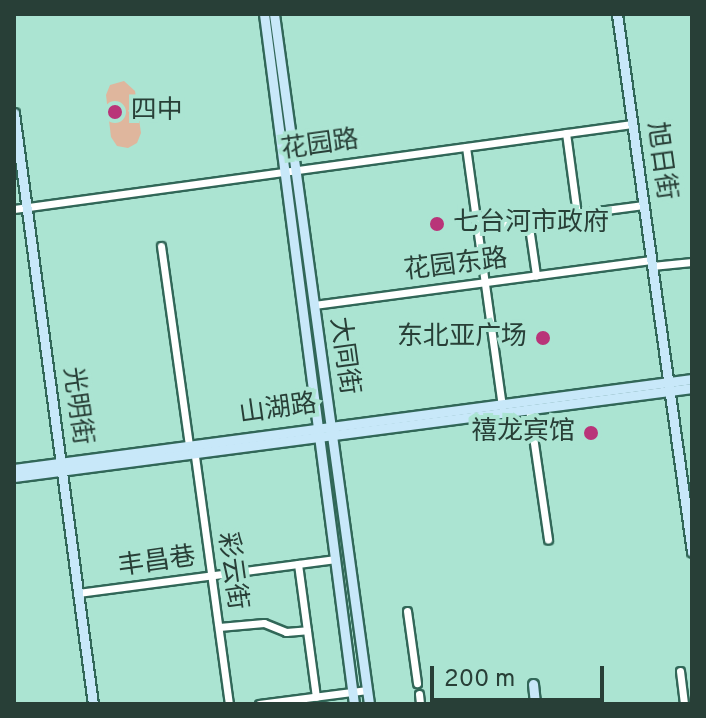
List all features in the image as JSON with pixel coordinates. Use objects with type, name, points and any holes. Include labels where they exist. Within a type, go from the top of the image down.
[{"type":"main road","name":"大同街","points":[[264,14],[354,704]]},
{"type":"main road","name":"大同街","points":[[274,14],[369,704]]},
{"type":"main road","name":"旭日街","points":[[617,14],[692,552]]},
{"type":"main road","name":"光明街","points":[[14,113],[93,704]]},
{"type":"main road","name":"山湖路","points":[[502,408],[529,409],[669,387],[692,379]]},
{"type":"main road","name":"山湖路","points":[[14,477],[62,467],[319,431],[669,387],[692,388]]},
{"type":"main road","name":"山湖路","points":[[14,469],[62,467]]},
{"type":"main road","points":[[533,684],[535,704]]},
{"type":"street","name":"花园路","points":[[14,209],[632,124]]},
{"type":"street","points":[[566,133],[577,214]]},
{"type":"street","points":[[466,147],[502,408]]},
{"type":"street","points":[[477,227],[644,205]]},
{"type":"street","points":[[528,220],[536,275]]},
{"type":"street","name":"彩云街","points":[[161,246],[229,704]]},
{"type":"street","name":"花园东路","points":[[314,305],[536,275],[692,262]]},
{"type":"street","points":[[529,409],[548,540]]},
{"type":"street","name":"丰昌巷","points":[[78,593],[336,559]]},
{"type":"street","points":[[298,564],[316,697]]},
{"type":"street","points":[[407,611],[417,683]]},
{"type":"street","points":[[219,627],[264,623],[286,632],[307,630]]},
{"type":"street","points":[[680,671],[684,704]]},
{"type":"street","points":[[259,704],[367,690]]},
{"type":"street","points":[[419,694],[420,704]]},
{"type":"shaded area","points":[[124,81],[135,91],[141,133],[137,143],[128,148],[117,146],[111,137],[106,95],[110,85]]},
{"type":"place","name":"四中","points":[[115,112]]},
{"type":"place","name":"七台河市政府","points":[[437,224]]},
{"type":"place","name":"东北亚广场","points":[[543,338]]},
{"type":"place","name":"禧龙宾馆","points":[[591,433]]}]
